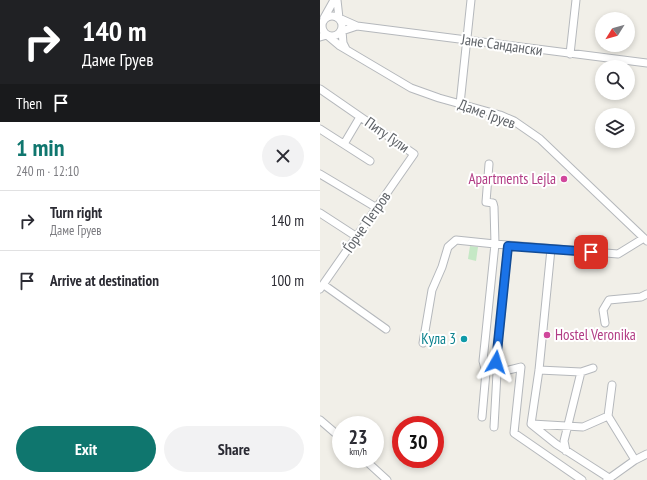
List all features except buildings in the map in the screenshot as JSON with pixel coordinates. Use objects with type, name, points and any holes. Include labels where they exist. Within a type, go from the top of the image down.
[{"type":"street","points":[[334,0],[323,19],[322,32],[334,37],[342,31]]},
{"type":"street","points":[[337,0],[339,18],[342,24],[342,43],[347,50]]},
{"type":"street","points":[[460,104],[471,0]]},
{"type":"street","points":[[570,54],[576,0]]},
{"type":"street","points":[[323,19],[333,16],[339,18]]},
{"type":"street","name":"Јане Сандански","points":[[339,18],[358,26],[647,63]]},
{"type":"street","name":"Јане Сандански","points":[[342,31],[358,26]]},
{"type":"street","name":"Даме Груев","points":[[322,32],[333,42],[411,88],[500,115],[527,130],[540,140],[645,240],[618,254],[508,246],[456,240],[448,247],[442,267],[432,290],[423,342]]},
{"type":"street","name":"Питу Гули","points":[[320,89],[414,154]]},
{"type":"street","name":"Питу Гули","points":[[344,144],[360,117]]},
{"type":"street","name":"Питу Гули","points":[[320,129],[370,161]]},
{"type":"street","name":"Ѓорче Петров","points":[[322,287],[414,154]]},
{"type":"street","points":[[482,417],[486,372],[483,361],[495,244],[494,207],[493,203],[486,202],[489,164]]},
{"type":"street","points":[[320,174],[377,208]]},
{"type":"street","points":[[320,213],[357,237]]},
{"type":"street","points":[[486,372],[496,362],[508,246]]},
{"type":"street","points":[[531,424],[539,370],[551,249]]},
{"type":"street","points":[[322,287],[386,329]]},
{"type":"street","points":[[604,323],[603,310],[609,300],[641,297],[647,294]]},
{"type":"street","points":[[494,427],[497,373],[522,367],[514,433],[582,480]]},
{"type":"street","points":[[539,370],[581,372],[593,368]]},
{"type":"street","points":[[566,451],[564,441],[581,372]]},
{"type":"street","points":[[612,385],[608,416],[635,460]]},
{"type":"street","points":[[531,424],[583,427],[608,416]]},
{"type":"street","points":[[320,420],[332,430]]},
{"type":"street","points":[[531,424],[556,444],[608,479],[635,460],[647,454]]},
{"type":"street","points":[[556,444],[564,441]]},
{"type":"street","points":[[374,468],[387,480]]},
{"type":"green space","points":[[470,246],[478,247],[476,261],[468,259]]},
{"type":"place","name":"Apartments Lejla","points":[[564,179]]},
{"type":"place","name":"Hostel Veronika","points":[[547,335]]},
{"type":"place","name":"Кула 3","points":[[464,339]]},
{"type":"route","points":[[496,362],[508,246],[591,252]]}]
